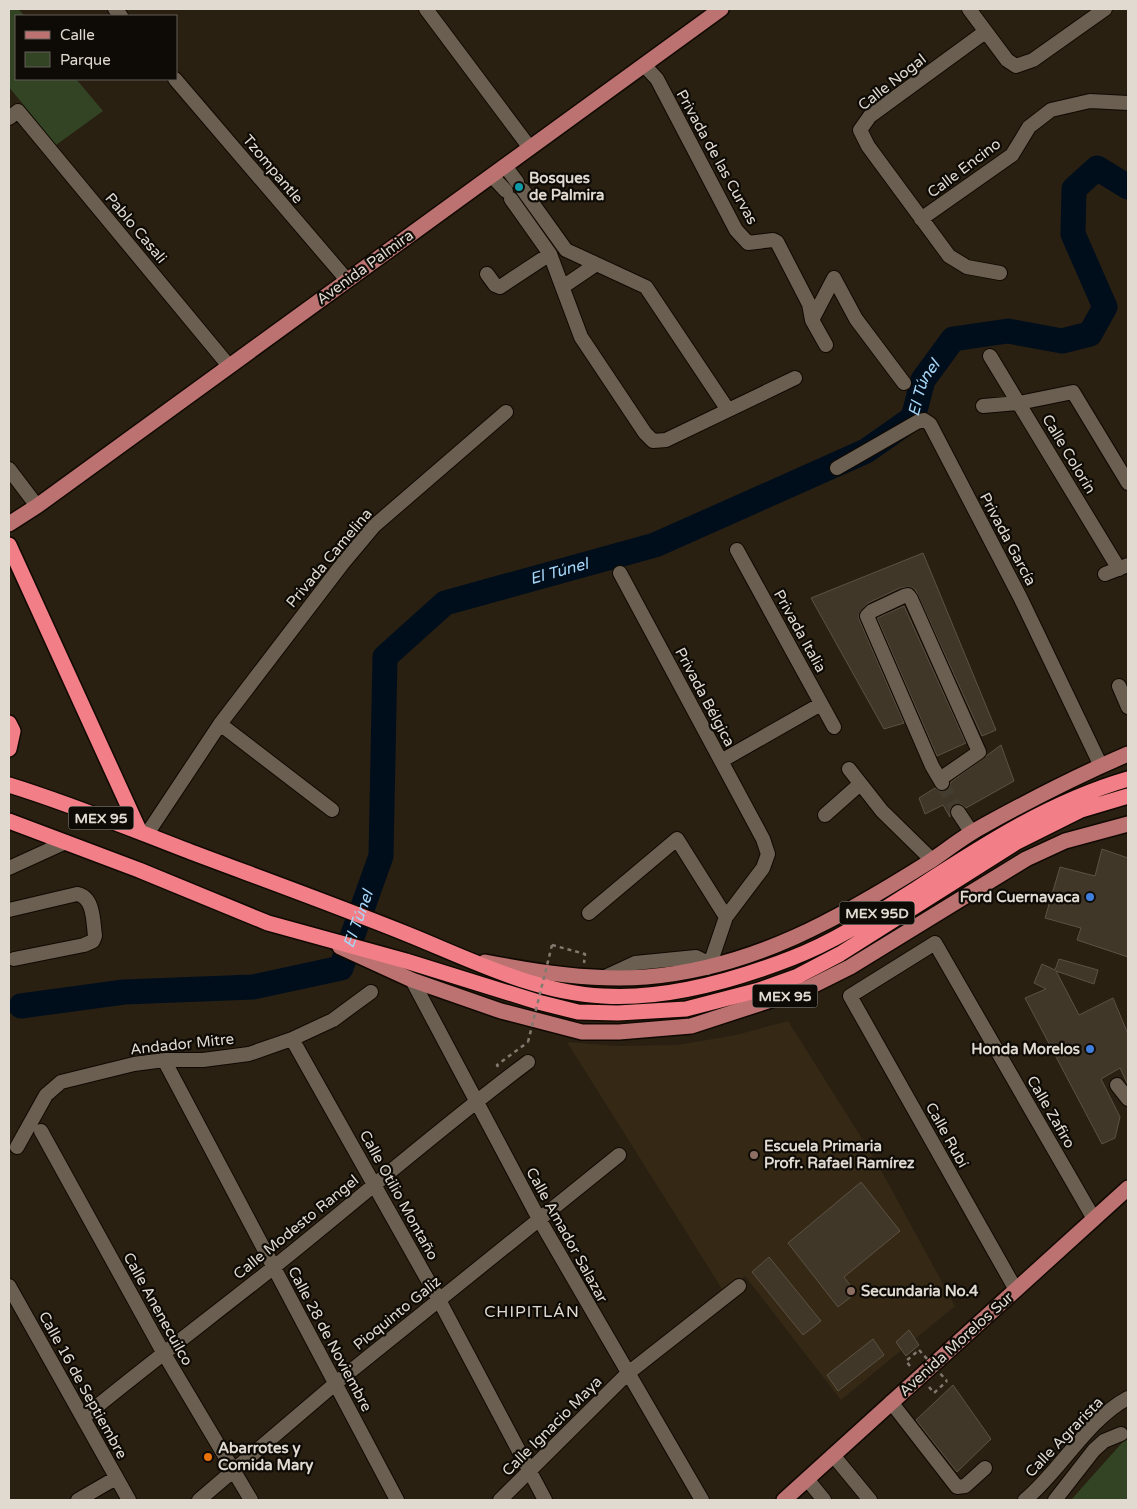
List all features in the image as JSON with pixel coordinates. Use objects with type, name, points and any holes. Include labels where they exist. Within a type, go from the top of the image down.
[{"type":"highway","points":[[9,545],[143,833]]},
{"type":"highway","points":[[9,723],[13,731],[9,749]]},
{"type":"highway","name":"MEX 95D","points":[[323,940],[406,961],[504,993],[578,1012],[618,1013],[686,1009],[760,990],[798,976],[840,954],[1000,852],[1075,797],[1128,779]]},
{"type":"highway","name":"MEX 95","points":[[9,785],[143,833],[409,935],[460,957]]},
{"type":"highway","name":"MEX 95D","points":[[460,957],[533,982],[588,995],[643,995],[707,985],[752,973],[795,957],[832,940],[976,850],[1037,825],[1128,796]]},
{"type":"highway","name":"MEX 95","points":[[9,821],[268,923],[323,940]]},
{"type":"main road","name":"Avenida Palmira","points":[[9,524],[37,506],[720,9]]},
{"type":"main road","name":"MEX 95","points":[[460,957],[522,969],[582,977],[645,977],[708,968],[747,957],[821,926],[932,860],[972,833],[1128,754]]},
{"type":"main road","name":"MEX 95","points":[[323,940],[408,979],[501,1011],[582,1032],[618,1032],[691,1026],[808,988],[850,968],[1026,859],[1065,841],[1128,824]]},
{"type":"main road","name":"Avenida Morelos Sur","points":[[784,1500],[1128,1188]]},
{"type":"street","points":[[426,9],[530,148]]},
{"type":"street","points":[[969,9],[1007,60],[1016,66],[1033,60],[1105,9]]},
{"type":"street","name":"Calle Nogal","points":[[922,219],[868,146],[860,130],[870,116],[985,32]]},
{"type":"street","name":"Privada de las Curvas","points":[[644,64],[657,79],[736,230],[748,242],[773,240],[777,242],[809,304],[812,320],[826,345]]},
{"type":"street","name":"Tzompantle","points":[[176,80],[347,280]]},
{"type":"street","name":"Calle Encino","points":[[922,219],[1012,155],[1029,127],[1051,110],[1090,101],[1128,103]]},
{"type":"street","name":"Pablo Casali","points":[[13,114],[229,366]]},
{"type":"street","points":[[505,166],[566,250],[646,287],[728,410]]},
{"type":"street","points":[[492,176],[508,195],[550,254],[564,286],[581,337],[645,433],[654,441],[666,440],[795,378]]},
{"type":"street","points":[[922,219],[949,256],[967,267],[1000,273]]},
{"type":"street","points":[[487,274],[495,285],[500,287],[550,254]]},
{"type":"street","points":[[564,286],[595,265]]},
{"type":"street","points":[[812,320],[834,278],[856,319],[904,383]]},
{"type":"street","name":"Calle Colorín","points":[[990,356],[1124,567],[1105,574]]},
{"type":"street","points":[[983,406],[1019,403],[1073,392],[1128,483]]},
{"type":"street","name":"Privada Camelina","points":[[143,833],[220,724],[343,563],[374,526],[506,412]]},
{"type":"street","name":"Privada García","points":[[837,468],[917,422],[924,420],[930,424],[1020,597],[1101,766]]},
{"type":"street","points":[[9,469],[37,506]]},
{"type":"street","name":"Privada Italia","points":[[737,550],[834,727]]},
{"type":"street","name":"Privada Bélgica","points":[[620,572],[721,761],[821,704]]},
{"type":"street","points":[[908,595],[979,752],[941,781],[867,616],[872,611],[908,595]]},
{"type":"street","points":[[1119,686],[1128,707]]},
{"type":"street","points":[[220,724],[332,810]]},
{"type":"street","points":[[708,968],[726,917],[763,868],[768,854],[763,839],[721,761]]},
{"type":"street","points":[[849,769],[904,835],[932,860]]},
{"type":"street","points":[[825,816],[860,784]]},
{"type":"street","points":[[958,812],[972,833]]},
{"type":"street","points":[[589,913],[677,839],[726,917]]},
{"type":"street","points":[[9,868],[66,842]]},
{"type":"street","points":[[9,910],[77,894],[84,896],[89,900],[95,936],[93,941],[84,945],[14,959]]},
{"type":"street","name":"Calle Zafiro","points":[[850,996],[935,943],[1094,1219]]},
{"type":"street","name":"Calle Amador Salazar","points":[[408,979],[538,1219],[702,1500]]},
{"type":"street","name":"Andador Mitre","points":[[18,1147],[46,1095],[62,1082],[134,1064],[164,1060],[203,1060],[249,1054],[292,1039],[333,1020],[371,992]]},
{"type":"street","name":"Calle Rubí","points":[[850,996],[1016,1290]]},
{"type":"street","name":"Calle Otilio Montaño","points":[[292,1039],[439,1300],[544,1500]]},
{"type":"street","name":"Calle 28 de Noviembre","points":[[164,1060],[397,1500]]},
{"type":"street","name":"Calle Modesto Rangel","points":[[84,1418],[163,1352],[273,1268],[475,1102],[528,1062]]},
{"type":"street","points":[[1117,1085],[1128,1099]]},
{"type":"street","name":"Calle Anenecuilco","points":[[41,1131],[163,1352],[251,1500]]},
{"type":"street","name":"Pioquinto Galiz","points":[[199,1500],[336,1383],[619,1155]]},
{"type":"street","name":"Calle 16 de Septiembre","points":[[9,1286],[129,1500]]},
{"type":"street","name":"Calle Ignacio Maya","points":[[500,1500],[627,1374],[738,1286]]},
{"type":"street","name":"Calle Agrarista","points":[[1025,1500],[1085,1435],[1128,1398]]},
{"type":"street","points":[[891,1402],[957,1487],[965,1486],[985,1468]]},
{"type":"street","points":[[1055,1500],[1094,1450],[1104,1442],[1120,1434]]},
{"type":"street","points":[[833,1455],[870,1500]]},
{"type":"street","points":[[78,1500],[116,1478]]},
{"type":"street","points":[[807,1479],[824,1500]]},
{"type":"path","points":[[497,1065],[528,1042],[552,946],[585,954]]},
{"type":"path","points":[[906,1361],[919,1350],[947,1381],[934,1393]]},
{"type":"shaded area","name":"Escuela Primaria Profr. Rafael Ramírez","points":[[788,1021],[876,1161],[955,1306],[841,1400],[745,1276],[724,1292],[567,1042],[616,1046],[678,1045],[736,1035]]},
{"type":"green space","points":[[9,9],[18,9],[24,15],[15,15],[15,80],[77,80],[103,111],[56,145],[9,87]]},
{"type":"green space","points":[[1128,1436],[1128,1500],[1071,1500]]},
{"type":"building","points":[[923,553],[996,730],[982,736],[915,589],[910,587],[900,588],[868,603],[859,614],[859,619],[904,723],[884,729],[811,598]]},
{"type":"building","points":[[904,606],[966,743],[937,756],[877,618]]},
{"type":"building","points":[[1001,745],[1014,781],[966,808],[961,804],[954,804],[950,809],[950,817],[943,805],[925,814],[919,798],[935,788],[942,792],[947,790],[951,782]]},
{"type":"building","name":"Ford Cuernavaca","points":[[1102,849],[1128,858],[1128,957],[1077,940],[1081,928],[1045,918],[1060,867],[1095,876]]},
{"type":"building","name":"Honda Morelos","points":[[1059,959],[1098,970],[1094,984],[1056,971],[1079,1015],[1113,998],[1128,1034],[1128,1085],[1120,1068],[1101,1079],[1120,1117],[1115,1138],[1102,1144],[1025,998],[1046,989],[1034,983],[1042,964],[1055,970]]},
{"type":"building","points":[[861,1182],[900,1231],[844,1277],[856,1293],[838,1307],[788,1243]]},
{"type":"building","points":[[769,1257],[821,1321],[803,1335],[752,1272]]},
{"type":"building","points":[[909,1330],[919,1345],[906,1356],[896,1342]]},
{"type":"building","points":[[873,1339],[884,1355],[838,1391],[827,1375]]},
{"type":"building","points":[[953,1385],[991,1439],[957,1472],[916,1420]]},
{"type":"waterway","name":"El Túnel","points":[[21,1006],[124,992],[253,987],[341,968],[381,856],[385,657],[445,603],[655,545],[866,451],[913,418],[923,380],[953,339],[1008,331],[1062,341],[1090,334],[1105,307],[1073,234],[1074,189],[1097,168],[1128,187]]},
{"type":"tunnel","points":[[942,783],[958,812]]},
{"type":"place","name":"Bosques de Palmira","points":[[519,187]]},
{"type":"place","name":"Ford Cuernavaca","points":[[1090,897]]},
{"type":"place","name":"Honda Morelos","points":[[1090,1049]]},
{"type":"place","name":"Escuela Primaria Profr. Rafael Ramírez","points":[[754,1155]]},
{"type":"place","name":"Secundaria No.4","points":[[851,1291]]},
{"type":"place","name":"Abarrotes y Comida Mary","points":[[208,1457]]},
{"type":"district","name":"CHIPITLÁN","points":[[532,1312]]}]
